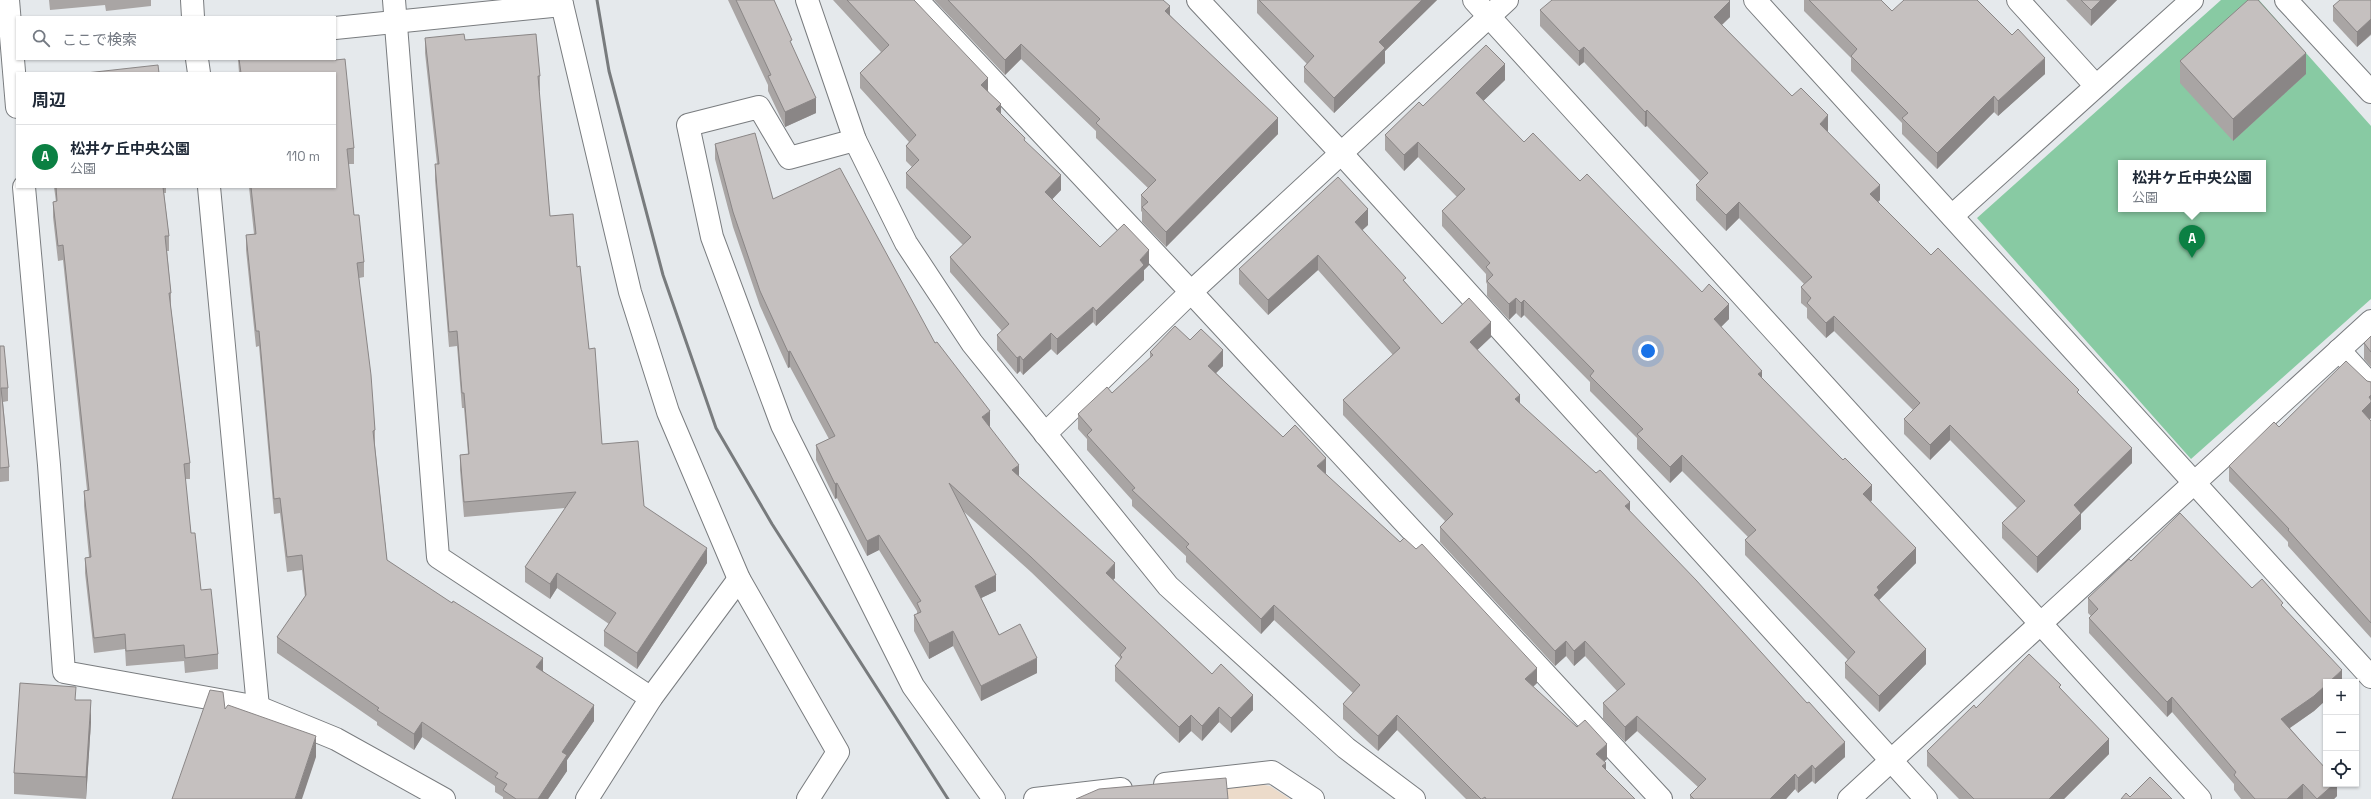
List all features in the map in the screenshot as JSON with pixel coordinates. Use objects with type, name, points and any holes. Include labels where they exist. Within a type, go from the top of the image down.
[{"type":"street","points":[[8,0],[10,60],[16,100]]},
{"type":"street","points":[[192,0],[193,16]]},
{"type":"street","points":[[394,0],[438,557],[651,698]]},
{"type":"street","points":[[807,0],[855,140],[906,243],[972,343],[1168,586],[1346,748],[1414,799]]},
{"type":"street","points":[[917,0],[1191,292],[1661,799]]},
{"type":"street","points":[[1198,0],[1341,153],[1926,799]]},
{"type":"street","points":[[1474,0],[2042,623],[2200,799]]},
{"type":"street","points":[[1045,434],[1191,292],[1507,0]]},
{"type":"street","points":[[1755,0],[2371,677]]},
{"type":"street","points":[[2018,0],[2095,85]]},
{"type":"street","points":[[1952,216],[2095,85],[2192,0]]},
{"type":"street","points":[[2286,0],[2371,92]]},
{"type":"street","points":[[336,28],[561,3],[630,292],[668,412],[739,579],[838,752],[808,799]]},
{"type":"street","points":[[197,60],[199,72]]},
{"type":"street","points":[[855,140],[788,158],[759,108],[688,125],[712,237],[782,425],[913,686],[994,799]]},
{"type":"street","points":[[24,188],[49,465],[64,672],[258,706],[336,739],[444,799]]},
{"type":"street","points":[[209,188],[258,706]]},
{"type":"street","points":[[1849,799],[2371,321]]},
{"type":"street","points":[[2339,350],[2371,385]]},
{"type":"street","points":[[587,799],[651,698],[739,579]]},
{"type":"street","points":[[1035,799],[1272,772],[1313,799]]},
{"type":"shaded area","points":[[1248,782],[1270,786],[1290,799],[1073,799]]},
{"type":"green space","points":[[2221,0],[2259,0],[2371,126],[2371,299],[2191,459],[1977,218]]},
{"type":"building","points":[[736,0],[774,0],[792,40],[790,41],[816,98],[785,112],[768,76],[771,75]]},
{"type":"building","points":[[847,0],[914,0],[988,78],[981,85],[1001,104],[996,109],[1025,138],[1024,140],[1061,175],[1045,192],[1100,247],[1124,224],[1149,250],[1140,260],[1144,265],[1096,311],[1093,307],[1057,339],[1051,333],[1023,360],[1020,356],[1017,358],[997,335],[1009,324],[950,257],[971,237],[906,173],[919,160],[906,146],[916,135],[860,73],[889,45]]},
{"type":"building","points":[[948,0],[1163,0],[1170,6],[1165,11],[1278,118],[1166,232],[1142,207],[1148,202],[1141,195],[1156,180],[1096,123],[1100,119],[1021,44],[1005,60]]},
{"type":"building","points":[[1259,0],[1422,0],[1379,42],[1385,48],[1334,98],[1304,67],[1314,56]]},
{"type":"building","points":[[1552,0],[1729,0],[1730,1],[1714,17],[1792,96],[1801,88],[1828,115],[1820,124],[1880,185],[1870,194],[1931,255],[1938,248],[2079,390],[2077,392],[2132,448],[2074,505],[2081,513],[2037,557],[2002,523],[2025,501],[1950,425],[1930,445],[1904,419],[1920,403],[1834,316],[1826,323],[1807,303],[1811,298],[1801,287],[1812,277],[1739,202],[1726,215],[1696,185],[1708,173],[1647,110],[1645,112],[1584,47],[1579,51],[1540,10]]},
{"type":"building","points":[[1809,0],[1881,0],[1892,11],[1904,0],[1977,0],[2012,35],[2018,29],[2045,58],[1998,101],[1994,96],[1937,153],[1902,118],[1908,113],[1851,56],[1857,49]]},
{"type":"building","points":[[2081,0],[2101,0],[2091,10]]},
{"type":"building","points":[[2248,0],[2258,0],[2306,53],[2233,119],[2180,61]]},
{"type":"building","points":[[2340,0],[2371,0],[2371,19],[2357,32],[2333,6]]},
{"type":"building","points":[[464,34],[465,40],[536,34],[540,76],[538,76],[550,216],[573,214],[577,267],[580,266],[589,349],[595,348],[602,444],[638,441],[644,506],[707,548],[637,653],[604,631],[616,613],[557,573],[550,584],[525,567],[576,492],[464,502],[460,455],[469,454],[464,393],[462,393],[457,331],[449,332],[435,164],[439,164],[425,38]]},
{"type":"building","points":[[1486,45],[1505,64],[1476,93],[1524,142],[1533,133],[1580,181],[1587,174],[1702,292],[1709,284],[1729,304],[1714,319],[1762,371],[1758,374],[1843,460],[1845,458],[1872,485],[1863,494],[1916,548],[1877,587],[1879,590],[1874,595],[1926,649],[1879,696],[1845,663],[1855,652],[1745,540],[1756,530],[1682,455],[1670,467],[1637,434],[1643,429],[1590,376],[1594,371],[1524,300],[1521,303],[1516,298],[1509,304],[1487,281],[1493,275],[1486,267],[1490,263],[1442,211],[1465,189],[1418,142],[1404,155],[1385,135],[1419,102],[1423,106]]},
{"type":"building","points":[[345,59],[354,148],[347,149],[354,215],[359,215],[364,262],[357,263],[371,375],[375,430],[373,431],[387,560],[452,603],[453,601],[543,658],[536,667],[594,705],[562,752],[567,755],[538,799],[516,799],[503,790],[507,784],[495,777],[498,773],[422,722],[414,734],[377,710],[379,708],[277,637],[306,595],[302,555],[287,557],[280,498],[274,499],[259,331],[256,331],[246,235],[256,234],[251,188],[336,188],[336,72],[241,72],[239,60]]},
{"type":"building","points":[[158,65],[159,72],[95,72]]},
{"type":"building","points":[[755,133],[773,199],[840,168],[935,343],[937,342],[990,411],[982,417],[1019,465],[1012,470],[1115,563],[1106,573],[1212,674],[1221,664],[1253,695],[1231,718],[1219,707],[1202,726],[1191,715],[1179,727],[1115,666],[1122,657],[1120,655],[1126,648],[1031,557],[949,483],[996,575],[975,586],[999,635],[1020,624],[1037,658],[981,686],[953,631],[929,643],[914,615],[921,612],[917,603],[921,601],[879,535],[867,541],[837,483],[835,484],[816,445],[835,436],[790,351],[788,352],[760,291],[733,212],[715,144]]},
{"type":"building","points":[[1338,177],[1368,209],[1355,222],[1406,278],[1403,280],[1442,324],[1469,298],[1491,322],[1470,342],[1520,395],[1515,399],[1596,473],[1600,470],[1630,502],[1625,506],[1696,580],[1807,703],[1809,702],[1845,742],[1815,769],[1812,765],[1798,778],[1795,774],[1770,799],[1694,799],[1690,795],[1706,779],[1637,716],[1625,727],[1603,703],[1625,684],[1585,641],[1574,651],[1566,641],[1555,651],[1440,527],[1453,514],[1343,400],[1400,348],[1318,255],[1268,300],[1239,269]]},
{"type":"building","points":[[56,188],[163,188],[169,236],[165,236],[171,293],[169,293],[190,463],[184,464],[191,533],[195,533],[201,590],[211,589],[218,654],[185,658],[184,645],[126,651],[125,634],[94,638],[85,558],[91,557],[84,491],[89,490],[63,245],[58,246],[53,202],[57,201]]},
{"type":"building","points":[[1175,326],[1190,340],[1201,329],[1223,350],[1208,366],[1283,437],[1295,425],[1326,458],[1317,466],[1400,542],[1404,538],[1416,549],[1422,544],[1537,668],[1525,679],[1577,727],[1585,720],[1607,744],[1596,754],[1606,763],[1602,766],[1635,799],[1486,799],[1485,797],[1481,799],[1397,715],[1378,736],[1343,704],[1360,685],[1274,605],[1261,619],[1186,547],[1189,544],[1132,490],[1135,488],[1087,435],[1092,430],[1078,414],[1107,387],[1112,393],[1153,355],[1150,352]]},
{"type":"building","points":[[2371,336],[2371,352],[2364,343]]},
{"type":"building","points":[[0,346],[4,346],[8,388],[1,388],[9,467],[0,468]]},
{"type":"building","points":[[2346,361],[2367,381],[2371,382],[2371,395],[2369,397],[2371,402],[2362,411],[2371,421],[2371,623],[2288,530],[2289,529],[2229,466],[2274,422],[2279,427]]},
{"type":"building","points":[[2180,513],[2252,588],[2262,579],[2283,603],[2281,605],[2342,670],[2332,679],[2323,679],[2323,688],[2314,696],[2281,719],[2323,766],[2323,787],[2331,787],[2317,799],[2303,784],[2287,799],[2255,799],[2234,775],[2236,772],[2172,697],[2167,702],[2089,618],[2098,609],[2088,598],[2129,559],[2131,561]]},
{"type":"building","points":[[2029,654],[2061,685],[2059,687],[2109,739],[2049,799],[1974,799],[1927,751],[1974,705],[1976,708]]},
{"type":"building","points":[[20,683],[76,687],[75,700],[91,700],[86,777],[14,773]]},
{"type":"building","points":[[210,690],[223,692],[225,709],[228,705],[316,736],[295,799],[172,799]]},
{"type":"building","points":[[2150,777],[2172,799],[2121,799],[2126,793],[2130,797]]},
{"type":"building","points":[[1226,778],[1228,799],[1076,799],[1099,789]]},
{"type":"railway","points":[[597,0],[609,71],[663,275],[716,428],[772,524],[948,799]]},
{"type":"place","name":"松井ケ丘中央公園","points":[[2192,258]]}]
